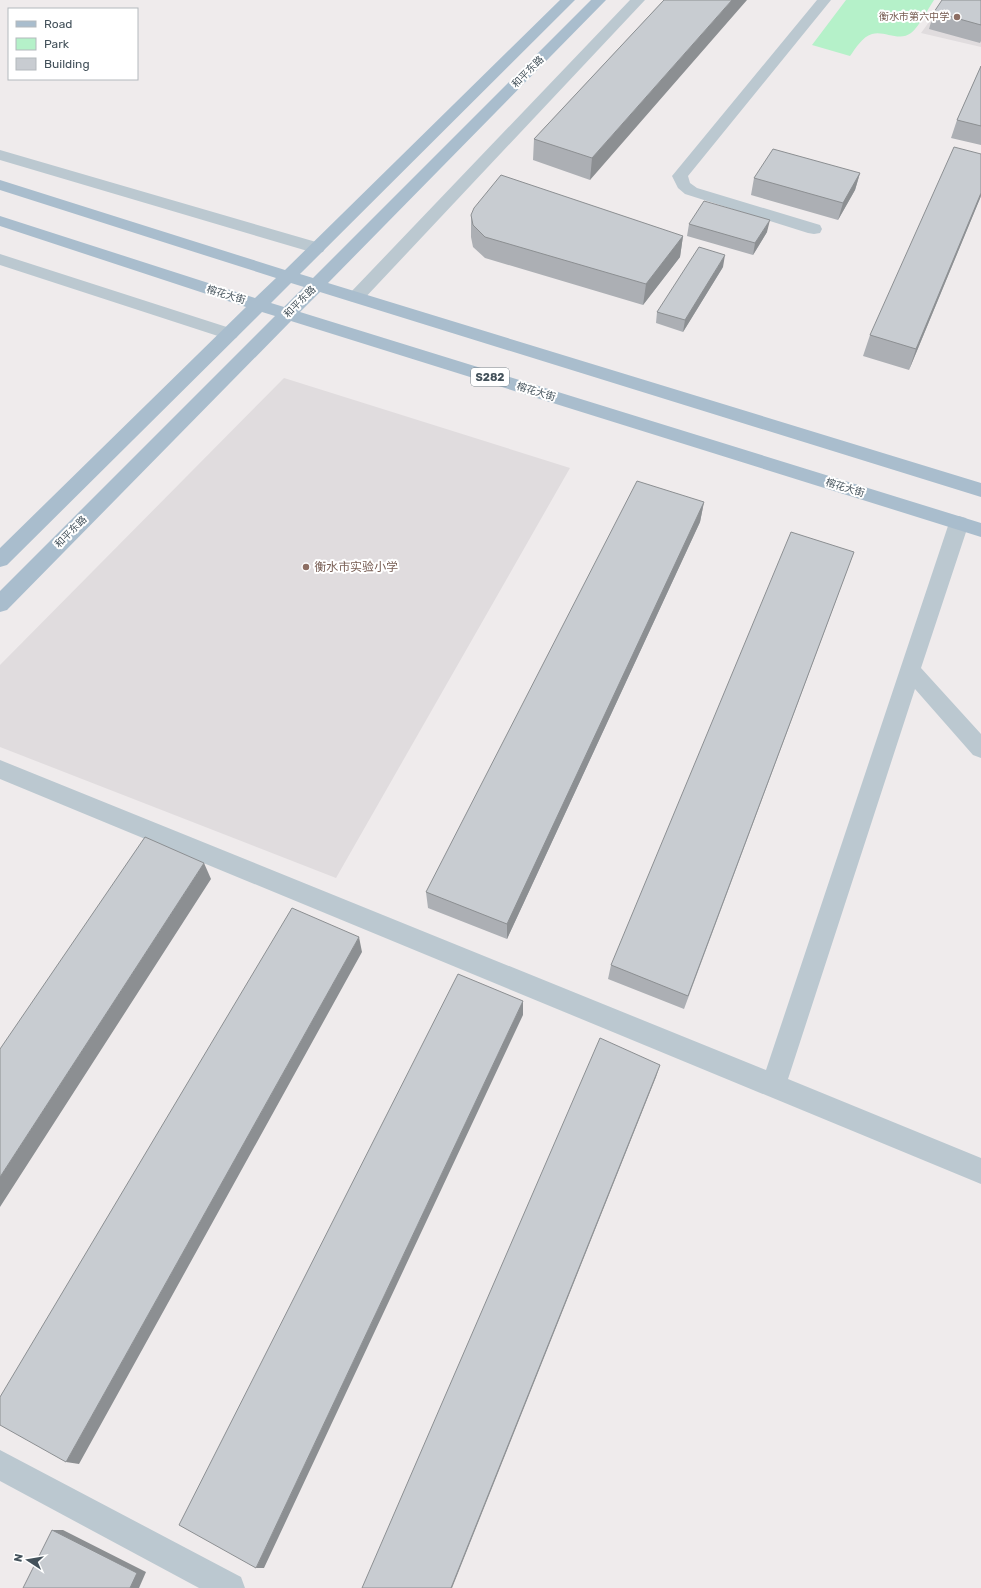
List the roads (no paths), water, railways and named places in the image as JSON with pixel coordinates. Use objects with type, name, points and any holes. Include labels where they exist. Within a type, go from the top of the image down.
[{"type":"main road","name":"和平东路","points":[[0,560],[568,0]]},
{"type":"main road","name":"和平东路","points":[[0,604],[599,0]]},
{"type":"main road","points":[[0,185],[316,285],[981,490]]},
{"type":"main road","name":"榕花大街","points":[[0,221],[287,314],[981,530]]},
{"type":"street","points":[[356,297],[638,0]]},
{"type":"street","points":[[814,229],[691,191],[683,184],[680,176],[824,0]]},
{"type":"street","points":[[0,155],[317,248]]},
{"type":"street","points":[[1,260],[230,334]]},
{"type":"street","points":[[773,1086],[958,523]]},
{"type":"street","points":[[910,670],[981,749]]},
{"type":"street","points":[[0,770],[981,1171]]},
{"type":"street","points":[[0,1465],[230,1588]]},
{"type":"place","name":"衡水市第六中学","points":[[957,17]]},
{"type":"place","name":"衡水市实验小学","points":[[306,567]]}]
